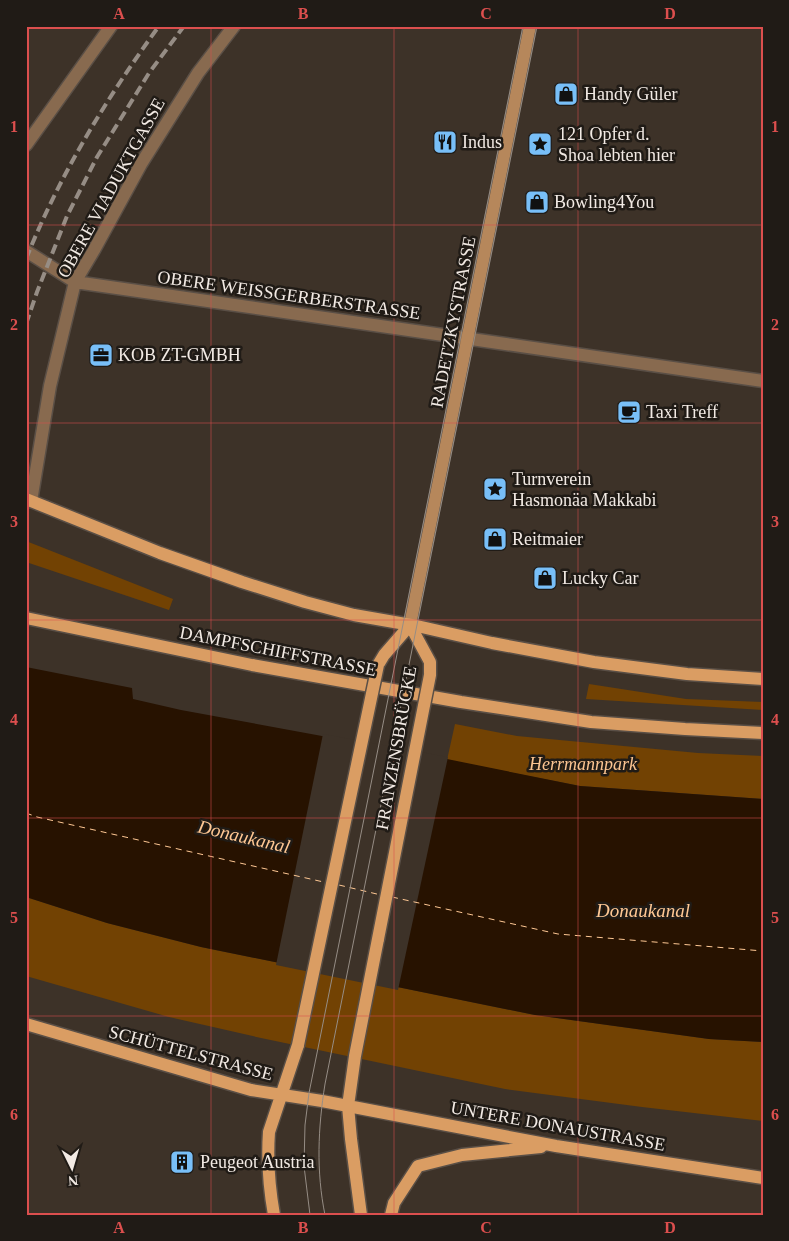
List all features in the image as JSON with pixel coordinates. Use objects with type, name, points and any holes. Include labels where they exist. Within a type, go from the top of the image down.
[{"type":"main road","points":[[29,500],[160,553],[242,582],[354,615],[594,662],[688,674],[763,679]]},
{"type":"main road","name":"DAMPFSCHIFFSTRASSE","points":[[26,618],[252,665],[591,722],[685,730],[763,733]]},
{"type":"main road","name":"FRANZENSBRÜCKE","points":[[274,1215],[269,1188],[269,1132],[298,1045],[378,665],[384,655],[410,625],[430,662],[430,675],[355,1056],[348,1106],[361,1215]]},
{"type":"main road","name":"SCHÜTTELSTRASSE","points":[[26,1024],[242,1088],[348,1106]]},
{"type":"main road","name":"UNTERE DONAUSTRASSE","points":[[348,1106],[556,1146],[763,1178]]},
{"type":"main road","points":[[392,1215],[394,1202],[418,1166],[462,1155],[556,1146]]},
{"type":"street","points":[[26,145],[112,26]]},
{"type":"street","name":"OBERE VIADUKTGASSE","points":[[29,500],[50,386],[75,282],[141,164],[198,73],[234,26]]},
{"type":"street","name":"RADETZKYSTRASSE","points":[[410,625],[530,26]]},
{"type":"street","name":"OBERE WEISSGERBERSTRASSE","points":[[26,251],[75,282],[763,381]]},
{"type":"green space","points":[[26,541],[173,599],[169,610],[26,562]]},
{"type":"green space","points":[[589,684],[686,699],[763,702],[763,710],[586,699]]},
{"type":"green space","name":"Herrmannpark","points":[[455,724],[517,736],[698,753],[763,756],[763,799],[580,786],[447,760]]},
{"type":"green space","points":[[26,897],[107,923],[201,947],[535,1015],[709,1039],[763,1042],[763,1121],[505,1089],[169,1017],[26,976]]},
{"type":"water","name":"Donaukanal","points":[[26,667],[132,688],[133,699],[181,710],[447,759],[580,786],[763,799],[763,1042],[709,1039],[535,1015],[201,947],[107,923],[26,897]]},
{"type":"pier","points":[[323,734],[448,757],[398,990],[276,965]]},
{"type":"ferry route","points":[[26,813],[328,883]]},
{"type":"ferry route","points":[[339,885],[381,895]]},
{"type":"ferry route","points":[[392,897],[558,934],[763,951]]},
{"type":"tram line","points":[[310,1215],[304,1166],[305,1125],[309,1093],[523,26]]},
{"type":"tram line","points":[[325,1215],[319,1166],[321,1117],[325,1084],[537,26]]},
{"type":"railway","points":[[26,259],[54,197],[85,138],[159,26]]},
{"type":"railway","points":[[26,324],[67,216],[97,157],[149,73],[184,26]]},
{"type":"place","name":"Handy Güler","points":[[566,94]]},
{"type":"place","name":"Indus","points":[[445,142]]},
{"type":"place","name":"121 Opfer d. Shoa lebten hier","points":[[540,144]]},
{"type":"place","name":"Bowling4You","points":[[537,202]]},
{"type":"place","name":"KOB ZT-GMBH","points":[[101,355]]},
{"type":"place","name":"Taxi Treff","points":[[629,412]]},
{"type":"place","name":"Turnverein Hasmonäa Makkabi","points":[[495,489]]},
{"type":"place","name":"Reitmaier","points":[[495,539]]},
{"type":"place","name":"Lucky Car","points":[[545,578]]},
{"type":"place","name":"Peugeot Austria","points":[[182,1162]]}]
